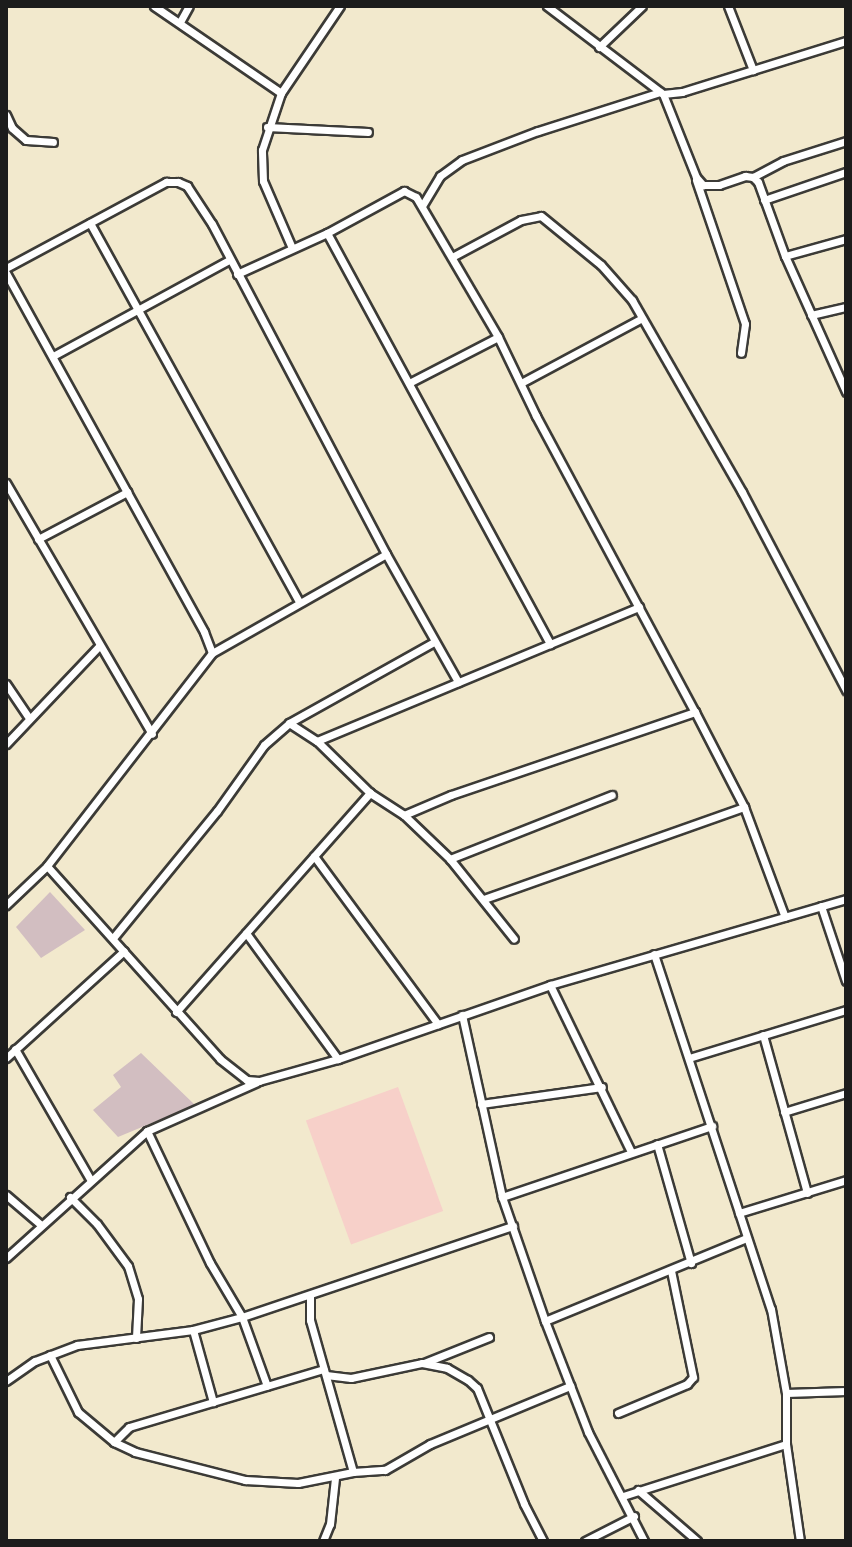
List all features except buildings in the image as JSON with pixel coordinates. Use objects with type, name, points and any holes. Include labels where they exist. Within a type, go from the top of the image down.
[{"type":"street","points":[[154,6],[281,93]]},
{"type":"street","points":[[180,22],[189,6]]},
{"type":"street","points":[[292,248],[263,181],[262,150],[267,127],[281,93],[340,6]]},
{"type":"street","points":[[547,6],[661,93],[696,177],[745,324],[741,353]]},
{"type":"street","points":[[599,47],[642,6]]},
{"type":"street","points":[[728,6],[753,70]]},
{"type":"street","points":[[422,206],[440,176],[462,160],[538,131],[661,93],[682,92],[846,41]]},
{"type":"street","points":[[6,115],[12,128],[26,140],[53,142]]},
{"type":"street","points":[[267,127],[368,132]]},
{"type":"street","points":[[696,177],[710,187],[753,177],[783,161],[846,141]]},
{"type":"street","points":[[764,200],[846,172]]},
{"type":"street","points":[[753,177],[811,315],[842,376],[846,392]]},
{"type":"street","points":[[212,653],[204,632],[6,270],[166,182],[178,182],[196,197],[386,554],[458,682]]},
{"type":"street","points":[[237,274],[327,233],[404,191],[416,197],[498,337],[744,807],[785,917]]},
{"type":"street","points":[[452,257],[521,220],[541,216],[601,265],[632,300],[742,492],[846,690]]},
{"type":"street","points":[[90,223],[299,602]]},
{"type":"street","points":[[327,233],[550,644]]},
{"type":"street","points":[[785,256],[846,239]]},
{"type":"street","points":[[53,356],[229,260]]},
{"type":"street","points":[[811,315],[846,307]]},
{"type":"street","points":[[521,383],[642,318]]},
{"type":"street","points":[[409,383],[498,337]]},
{"type":"street","points":[[6,483],[152,734]]},
{"type":"street","points":[[38,539],[127,492]]},
{"type":"street","points":[[6,905],[47,866],[212,653],[386,554]]},
{"type":"street","points":[[317,741],[639,607]]},
{"type":"street","points":[[113,938],[217,811],[264,745],[289,723],[434,642]]},
{"type":"street","points":[[6,744],[99,646]]},
{"type":"street","points":[[6,684],[29,718]]},
{"type":"street","points":[[404,815],[451,795],[695,712]]},
{"type":"street","points":[[289,723],[317,741],[370,793],[404,815],[450,859],[514,939]]},
{"type":"street","points":[[176,1012],[370,793]]},
{"type":"street","points":[[450,859],[612,795]]},
{"type":"street","points":[[484,899],[744,807]]},
{"type":"street","points":[[314,856],[438,1024]]},
{"type":"street","points":[[47,866],[176,1012],[235,1072],[259,1081]]},
{"type":"street","points":[[6,1258],[70,1197],[147,1131],[259,1081],[338,1059],[550,985],[846,899]]},
{"type":"street","points":[[821,906],[846,981]]},
{"type":"street","points":[[246,933],[338,1059]]},
{"type":"street","points":[[6,1058],[124,951]]},
{"type":"street","points":[[654,954],[771,1309],[786,1393],[786,1444],[800,1541]]},
{"type":"street","points":[[550,985],[631,1152]]},
{"type":"street","points":[[689,1058],[846,1010]]},
{"type":"street","points":[[462,1015],[502,1197],[588,1432],[634,1516],[644,1541]]},
{"type":"street","points":[[763,1035],[807,1193]]},
{"type":"street","points":[[15,1049],[90,1179]]},
{"type":"street","points":[[481,1104],[602,1087]]},
{"type":"street","points":[[784,1112],[846,1093]]},
{"type":"street","points":[[502,1197],[712,1126]]},
{"type":"street","points":[[147,1131],[210,1263],[242,1317],[267,1386]]},
{"type":"street","points":[[657,1144],[691,1263]]},
{"type":"street","points":[[739,1213],[846,1180]]},
{"type":"street","points":[[6,1195],[41,1225]]},
{"type":"street","points":[[70,1197],[97,1224],[128,1266],[138,1299],[136,1338]]},
{"type":"street","points":[[6,1381],[50,1355],[77,1345],[193,1330],[242,1317],[513,1226]]},
{"type":"street","points":[[545,1321],[746,1238]]},
{"type":"street","points":[[618,1413],[687,1384],[693,1377],[671,1271]]},
{"type":"street","points":[[310,1295],[310,1320],[353,1472]]},
{"type":"street","points":[[193,1330],[213,1402]]},
{"type":"street","points":[[114,1442],[129,1427],[267,1386],[325,1372],[351,1378],[422,1363],[489,1337]]},
{"type":"street","points":[[50,1355],[78,1412],[114,1442],[156,1458],[245,1480],[298,1483],[353,1472],[385,1470],[430,1444],[570,1386]]},
{"type":"street","points":[[422,1363],[447,1368],[477,1388],[543,1541]]},
{"type":"street","points":[[786,1393],[846,1391]]},
{"type":"street","points":[[623,1496],[786,1444]]},
{"type":"street","points":[[323,1541],[330,1524],[335,1478]]},
{"type":"street","points":[[638,1490],[697,1541]]},
{"type":"street","points":[[585,1541],[634,1516]]},
{"type":"shaded area","points":[[50,892],[85,930],[41,958],[16,927]]},
{"type":"shaded area","points":[[141,1053],[195,1105],[118,1137],[93,1110],[121,1087],[113,1075]]},
{"type":"shaded area","points":[[398,1087],[443,1211],[351,1245],[306,1121]]}]
